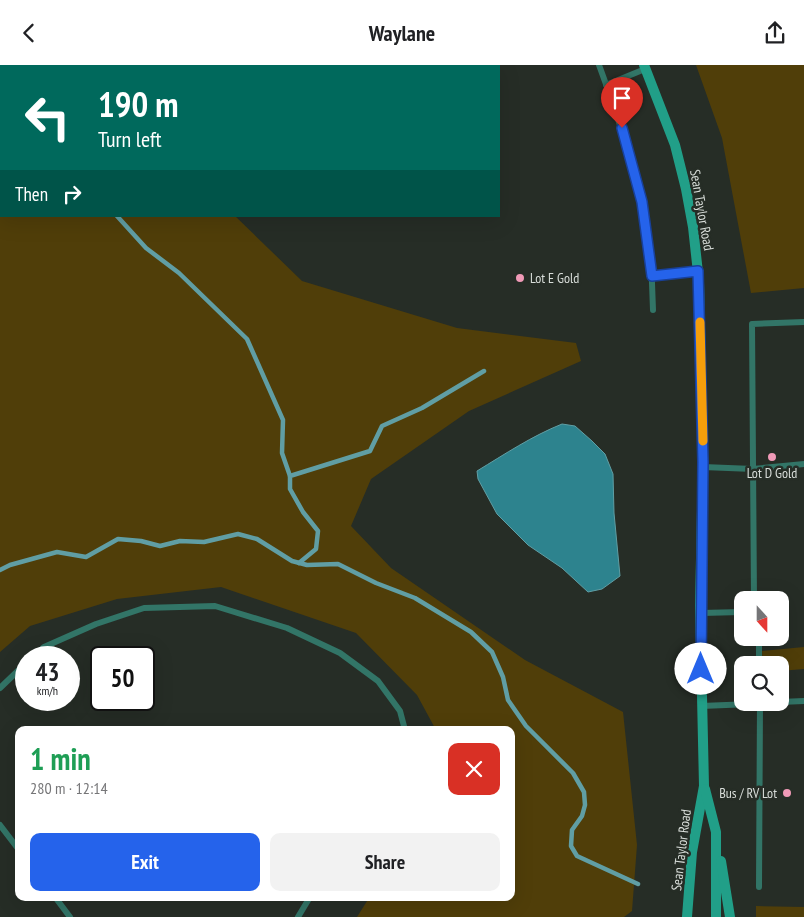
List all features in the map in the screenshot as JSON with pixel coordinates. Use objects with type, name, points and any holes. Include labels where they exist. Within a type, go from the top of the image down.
[{"type":"main road","name":"Sean Taylor Road","points":[[644,67],[675,145],[688,199],[698,271],[703,467],[700,613],[704,786],[692,852],[687,917]]},
{"type":"main road","name":"Sean Taylor Road","points":[[704,786],[716,832],[716,917]]},
{"type":"main road","points":[[716,832],[730,917]]},
{"type":"lane","points":[[599,65],[622,128],[642,202],[652,276],[653,310]]},
{"type":"lane","points":[[606,85],[644,67]]},
{"type":"lane","points":[[652,276],[698,271]]},
{"type":"lane","points":[[754,591],[752,325],[804,322]]},
{"type":"lane","points":[[703,467],[753,469],[804,465]]},
{"type":"lane","points":[[46,646],[96,624],[144,608],[215,606],[287,628],[340,653],[378,681],[400,711],[404,726]]},
{"type":"lane","points":[[700,613],[734,612]]},
{"type":"lane","points":[[0,688],[15,674]]},
{"type":"lane","points":[[789,702],[804,701]]},
{"type":"lane","points":[[701,706],[734,704]]},
{"type":"lane","points":[[760,711],[760,887]]},
{"type":"lane","points":[[0,825],[15,845]]},
{"type":"lane","points":[[58,901],[70,917]]},
{"type":"lane","points":[[298,917],[308,901]]},
{"type":"shaded area","points":[[696,65],[804,65],[804,288],[751,293],[722,138]]},
{"type":"shaded area","points":[[0,217],[236,217],[302,281],[457,328],[576,343],[581,361],[469,411],[371,479],[351,526],[391,568],[525,660],[623,712],[637,845],[632,911],[624,917],[357,917],[367,901],[515,901],[515,726],[434,726],[417,695],[356,633],[221,587],[117,599],[30,626],[0,652]]},
{"type":"shaded area","points":[[804,647],[804,669],[789,670],[789,656],[762,656],[762,651]]},
{"type":"shaded area","points":[[756,906],[804,907],[804,917],[756,917]]},
{"type":"water","points":[[562,424],[575,426],[592,441],[605,454],[613,474],[614,513],[620,576],[602,589],[588,592],[562,568],[528,545],[497,514],[478,479],[477,471],[529,440]]},
{"type":"waterway","points":[[118,217],[146,248],[179,273],[247,339],[283,420],[282,453],[290,476]]},
{"type":"waterway","points":[[299,563],[316,549],[318,531],[303,512],[290,489],[290,476],[370,451],[382,426],[422,408],[484,371]]},
{"type":"waterway","points":[[0,570],[10,565],[57,552],[86,557],[118,539],[141,541],[160,546],[180,541],[204,542],[238,534],[257,539],[292,561],[307,565],[338,564],[376,583],[415,598],[471,632],[492,652],[503,677],[508,700],[526,726],[573,773],[584,792],[585,805],[582,816],[572,830],[571,846],[577,856],[638,884]]},
{"type":"slow traffic","points":[[700,322],[703,441]]},
{"type":"place","name":"Lot E Gold","points":[[520,278]]},
{"type":"place","name":"Lot D Gold","points":[[772,457]]},
{"type":"place","name":"Bus / RV Lot","points":[[787,793]]},
{"type":"route","points":[[622,128],[642,202],[652,276],[698,271],[703,462],[700,606],[701,669]]}]
